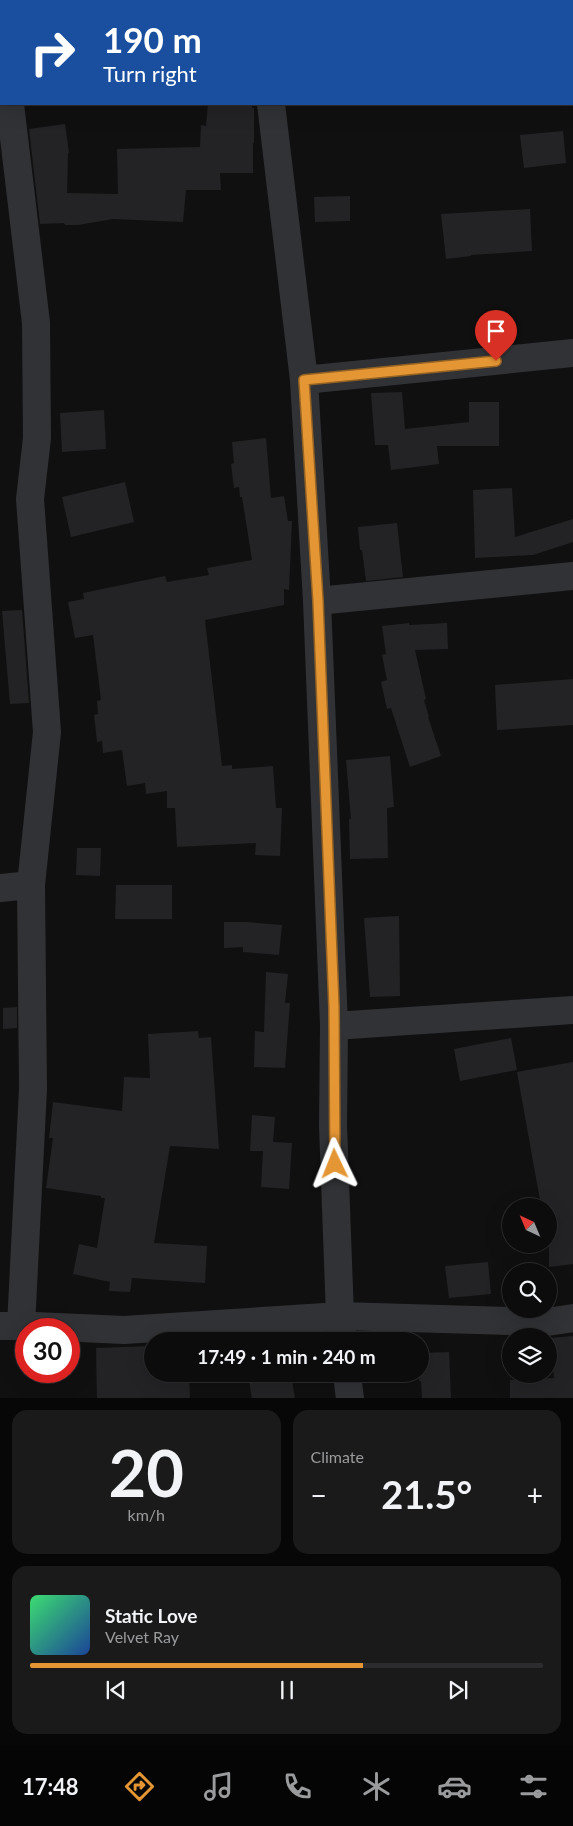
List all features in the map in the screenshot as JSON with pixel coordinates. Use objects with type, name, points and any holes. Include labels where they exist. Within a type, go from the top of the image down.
[{"type":"street","points":[[10,105],[36,323],[37,438],[30,499],[47,732],[31,885],[33,1089],[11,1326],[124,1330],[342,1328],[547,1322],[573,1318]]},
{"type":"street","points":[[270,105],[304,380],[318,601],[334,1026],[333,1126],[342,1328]]},
{"type":"street","points":[[304,380],[573,353]]},
{"type":"street","points":[[318,601],[573,576]]},
{"type":"street","points":[[0,888],[31,885]]},
{"type":"street","points":[[334,1026],[573,1010]]},
{"type":"street","points":[[348,1382],[350,1398]]},
{"type":"building","points":[[208,105],[252,105],[252,108],[254,108],[253,173],[220,173],[221,190],[186,190],[183,222],[113,219],[78,225],[65,225],[64,223],[40,224],[29,129],[65,124],[69,153],[67,193],[118,194],[117,149],[200,147],[201,125],[206,126]]},
{"type":"building","points":[[563,131],[566,163],[524,168],[520,135]]},
{"type":"building","points":[[350,196],[350,221],[315,222],[314,197]]},
{"type":"building","points":[[530,209],[532,251],[471,255],[446,259],[441,214]]},
{"type":"building","points":[[402,392],[405,429],[469,422],[469,402],[499,402],[499,446],[437,446],[439,464],[391,470],[388,445],[375,445],[371,393]]},
{"type":"building","points":[[104,410],[106,449],[62,452],[60,413]]},
{"type":"building","points":[[266,438],[271,498],[284,496],[288,521],[292,521],[289,590],[284,589],[284,605],[205,620],[222,766],[232,765],[232,769],[273,766],[276,808],[282,808],[280,856],[255,855],[256,843],[177,847],[175,808],[167,808],[167,791],[146,794],[145,783],[127,786],[122,750],[103,753],[102,741],[97,742],[94,715],[98,714],[97,701],[101,700],[93,635],[75,638],[68,602],[84,599],[83,593],[165,576],[167,582],[209,575],[207,568],[252,560],[242,497],[240,497],[239,487],[234,488],[231,464],[234,463],[232,442]]},
{"type":"building","points":[[125,482],[134,522],[71,537],[62,497]]},
{"type":"building","points":[[512,488],[515,537],[573,519],[573,542],[533,555],[475,558],[473,490]]},
{"type":"building","points":[[397,523],[403,577],[366,581],[358,527]]},
{"type":"building","points":[[22,610],[29,703],[10,704],[2,611]]},
{"type":"building","points":[[409,623],[409,625],[447,623],[448,649],[415,650],[428,717],[441,756],[410,767],[391,708],[387,709],[381,682],[387,680],[382,655],[386,654],[382,626]]},
{"type":"building","points":[[573,679],[573,725],[497,730],[495,685]]},
{"type":"building","points":[[390,756],[394,807],[387,808],[388,858],[350,859],[349,819],[351,819],[346,760]]},
{"type":"building","points":[[77,848],[101,848],[100,876],[76,875]]},
{"type":"building","points":[[116,885],[172,885],[172,919],[115,919]]},
{"type":"building","points":[[399,916],[400,996],[370,997],[364,918]]},
{"type":"building","points":[[224,922],[282,925],[279,955],[243,952],[243,947],[224,948]]},
{"type":"building","points":[[266,972],[288,974],[285,1003],[290,1003],[285,1068],[254,1067],[255,1031],[264,1032]]},
{"type":"building","points":[[17,1007],[17,1028],[3,1029],[3,1008]]},
{"type":"building","points":[[198,1031],[199,1038],[211,1037],[219,1149],[170,1146],[154,1243],[207,1246],[205,1283],[132,1278],[130,1292],[109,1291],[110,1282],[73,1274],[79,1244],[97,1248],[105,1198],[46,1188],[53,1138],[49,1138],[53,1102],[122,1111],[124,1077],[150,1078],[148,1034]]},
{"type":"building","points":[[511,1038],[517,1070],[460,1081],[454,1049]]},
{"type":"building","points":[[573,1062],[573,1264],[557,1266],[557,1263],[549,1263],[549,1253],[558,1252],[558,1198],[540,1198],[517,1072]]},
{"type":"building","points":[[252,1115],[275,1117],[273,1142],[292,1143],[289,1189],[261,1187],[263,1151],[250,1151]]},
{"type":"building","points":[[488,1262],[491,1294],[449,1298],[445,1266]]},
{"type":"building","points":[[573,1336],[573,1398],[510,1398],[510,1383],[557,1383],[557,1337]]},
{"type":"building","points":[[144,1346],[144,1382],[189,1382],[190,1398],[97,1398],[96,1348]]},
{"type":"building","points":[[449,1352],[451,1398],[422,1398],[421,1382],[429,1382],[429,1353]]},
{"type":"building","points":[[249,1382],[292,1382],[295,1398],[252,1398]]},
{"type":"route","points":[[335,1164],[333,1126],[334,1007],[318,601],[304,380],[496,361]]}]
